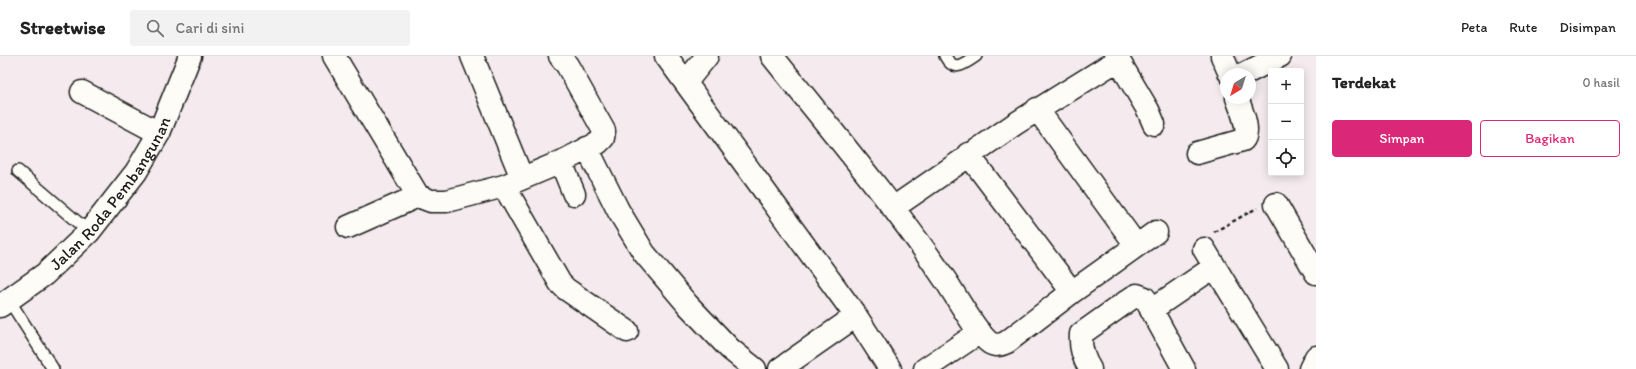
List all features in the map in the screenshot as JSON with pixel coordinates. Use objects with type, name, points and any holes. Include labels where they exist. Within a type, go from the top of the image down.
[{"type":"street","name":"Jalan Roda Pembangunan","points":[[4,303],[44,274],[89,232],[136,172],[159,133],[190,56]]},
{"type":"street","points":[[334,56],[418,196],[431,201],[447,201],[513,182],[561,162],[598,143],[603,138],[604,131],[567,65],[560,56]]},
{"type":"street","points":[[472,56],[513,182],[560,283],[566,289],[627,331]]},
{"type":"street","points":[[666,56],[856,316],[890,369]]},
{"type":"street","points":[[686,82],[707,56]]},
{"type":"street","points":[[772,56],[893,208],[946,281],[980,332],[989,342],[994,345],[1001,345],[1007,342],[1072,292],[1156,232]]},
{"type":"street","points":[[1222,56],[1227,68]]},
{"type":"street","points":[[1256,68],[1280,56]]},
{"type":"street","points":[[893,208],[968,154],[1117,58],[1148,110],[1154,124]]},
{"type":"street","points":[[82,92],[159,133]]},
{"type":"street","points":[[1197,153],[1243,140],[1245,138],[1247,132],[1240,104]]},
{"type":"street","points":[[1037,109],[1136,246]]},
{"type":"street","points":[[587,148],[618,210],[644,253],[688,305],[730,350],[755,369]]},
{"type":"street","points":[[968,154],[1072,292]]},
{"type":"street","points":[[561,162],[574,194]]},
{"type":"street","points":[[348,227],[418,196]]},
{"type":"street","points":[[1276,204],[1316,273]]},
{"type":"street","points":[[1151,310],[1209,258],[1277,369]]},
{"type":"street","points":[[1090,369],[1085,360],[1080,344],[1081,334],[1137,295],[1145,298],[1184,369]]},
{"type":"street","points":[[780,369],[856,316]]},
{"type":"street","points":[[925,369],[980,332]]},
{"type":"street","points":[[1310,369],[1316,357]]},
{"type":"lane","points":[[945,56],[951,64],[955,66],[963,64],[976,56]]},
{"type":"lane","points":[[18,171],[89,232]]},
{"type":"lane","points":[[4,303],[53,369]]},
{"type":"path","points":[[1209,258],[1202,245],[1209,235],[1266,202],[1270,201],[1276,204]]}]
